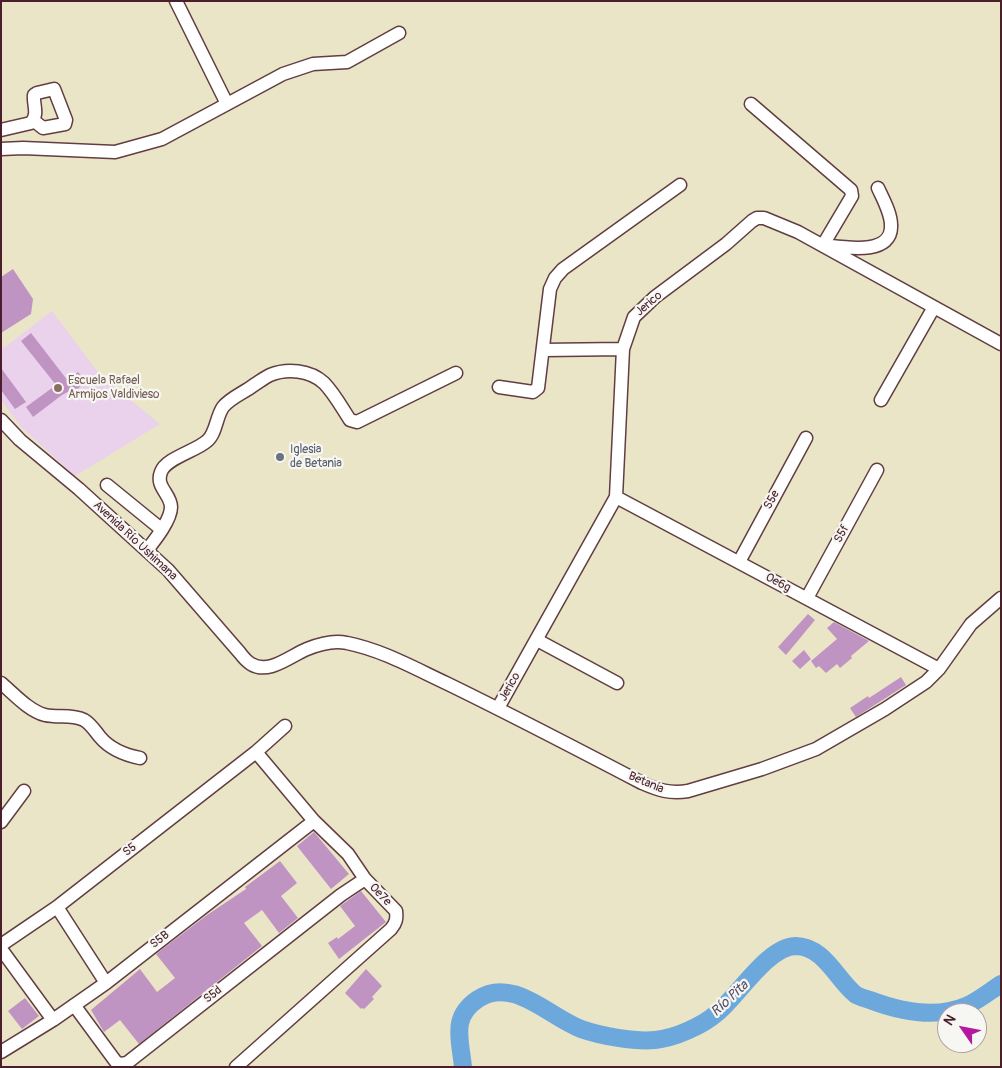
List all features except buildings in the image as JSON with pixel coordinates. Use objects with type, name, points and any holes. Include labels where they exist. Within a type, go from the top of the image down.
[{"type":"street","points":[[176,1],[227,104]]},
{"type":"street","points":[[1,149],[23,148],[115,152],[162,139],[283,74],[312,64],[347,62],[399,33]]},
{"type":"street","points":[[751,104],[851,190],[852,196],[823,246],[871,248],[884,241],[891,230],[892,222],[878,188]]},
{"type":"street","points":[[1,130],[31,123],[34,120]]},
{"type":"street","points":[[499,387],[533,392],[538,388],[550,289],[555,278],[563,269],[680,185]]},
{"type":"street","name":"Jerico","points":[[498,708],[616,497],[623,349],[630,326],[639,310],[726,244],[752,220],[757,218],[773,220],[1001,344]]},
{"type":"street","points":[[881,400],[934,306]]},
{"type":"street","points":[[543,350],[623,349]]},
{"type":"street","points":[[147,550],[162,529],[171,508],[160,484],[160,473],[178,457],[209,440],[214,431],[216,421],[226,403],[269,376],[292,371],[310,374],[324,383],[350,420],[357,422],[456,373]]},
{"type":"street","name":"Avenida Río Ushimana","points":[[2,423],[147,550],[173,576],[248,662],[263,667]]},
{"type":"street","name":"S5e","points":[[739,562],[806,438]]},
{"type":"street","name":"S5f","points":[[807,598],[877,470]]},
{"type":"street","points":[[107,485],[162,529]]},
{"type":"street","name":"Oe6g","points":[[616,497],[939,668]]},
{"type":"street","name":"Betania","points":[[263,667],[286,661],[317,645],[345,642],[366,648],[395,659],[498,708],[642,783],[660,791],[676,793],[762,769],[816,749],[837,738],[913,692],[926,682],[939,668],[971,624],[1001,598]]},
{"type":"street","points":[[536,640],[617,683]]},
{"type":"street","points":[[1,683],[37,711],[46,715],[75,717],[84,720],[92,726],[102,740],[115,749],[140,758]]},
{"type":"street","name":"S5","points":[[1,947],[57,907],[256,752],[286,726]]},
{"type":"street","name":"Oe7e","points":[[236,1067],[391,929],[396,922],[396,911],[365,879],[348,854],[314,821],[256,752]]},
{"type":"street","points":[[1,822],[24,791]]},
{"type":"street","name":"S5B","points":[[1,1052],[53,1020],[106,983],[314,821]]},
{"type":"street","name":"S5d","points":[[74,1006],[116,1062],[120,1064],[127,1063],[340,895],[365,879]]},
{"type":"street","points":[[57,907],[106,983]]},
{"type":"street","points":[[1,947],[53,1020]]},
{"type":"shaded area","name":"Escuela Rafael Armijos Valdivieso","points":[[52,311],[100,375],[160,424],[75,476],[21,427],[1,400],[1,350]]},
{"type":"waterway","name":"Río Pita","points":[[463,1067],[459,1029],[464,1013],[478,999],[491,993],[504,992],[518,995],[589,1032],[628,1039],[655,1040],[688,1031],[711,1018],[764,963],[785,948],[796,946],[815,952],[856,995],[905,1010],[930,1013],[954,1010],[966,1006],[1001,984]]},
{"type":"place","name":"Escuela Rafael Armijos Valdivieso","points":[[58,388]]},
{"type":"place","name":"Iglesia de Betania","points":[[280,457]]}]
